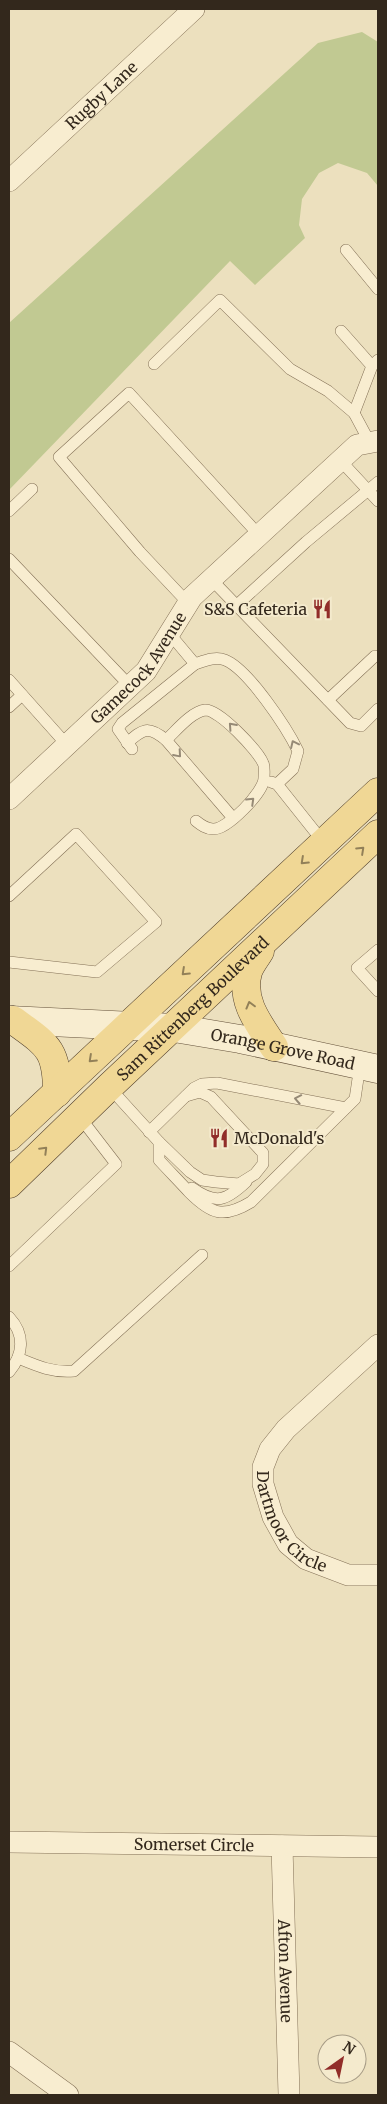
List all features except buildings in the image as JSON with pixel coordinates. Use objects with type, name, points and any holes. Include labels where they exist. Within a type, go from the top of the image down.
[{"type":"main road","name":"Sam Rittenberg Boulevard","points":[[9,1137],[378,792]]},
{"type":"main road","name":"Sam Rittenberg Boulevard","points":[[9,1184],[109,1087],[174,1028],[378,834]]},
{"type":"main road","points":[[266,940],[248,971],[246,993],[252,1013],[274,1047]]},
{"type":"main road","points":[[11,1020],[45,1043],[54,1060],[57,1093]]},
{"type":"street","name":"Rugby Lane","points":[[9,181],[194,9]]},
{"type":"street","name":"Gamecock Avenue","points":[[9,799],[146,671],[188,603],[211,579],[357,445],[374,441]]},
{"type":"street","name":"Orange Grove Road","points":[[11,1020],[174,1028],[369,1067]]},
{"type":"street","name":"Dartmoor Circle","points":[[378,1345],[286,1429],[270,1449],[263,1467],[263,1484],[273,1517],[288,1544],[306,1559],[348,1575],[378,1575]]},
{"type":"street","name":"Somerset Circle","points":[[9,1842],[378,1847]]},
{"type":"street","name":"Afton Avenue","points":[[282,1846],[289,2095]]},
{"type":"street","points":[[9,2052],[68,2095]]},
{"type":"lane","points":[[346,250],[378,289]]},
{"type":"lane","points":[[154,364],[220,300],[290,369],[328,391],[354,413],[374,441]]},
{"type":"lane","points":[[341,331],[375,363],[354,413]]},
{"type":"lane","points":[[188,603],[140,552],[59,458],[129,393],[259,535]]},
{"type":"lane","points":[[340,460],[378,502]]},
{"type":"lane","points":[[236,606],[306,542],[378,482]]},
{"type":"lane","points":[[9,510],[32,489]]},
{"type":"lane","points":[[9,559],[130,686]]},
{"type":"lane","points":[[211,579],[350,723],[361,726],[378,709]]},
{"type":"lane","points":[[169,633],[195,664]]},
{"type":"lane","points":[[328,700],[375,656]]},
{"type":"lane","points":[[233,818],[166,740],[155,730],[139,732],[129,746],[118,729],[122,723],[195,664],[209,659],[224,659],[243,672],[289,733],[298,751],[293,769],[277,784]]},
{"type":"lane","points":[[9,680],[67,745]]},
{"type":"lane","points":[[9,707],[22,695]]},
{"type":"lane","points":[[166,740],[190,718],[202,710],[210,710],[227,721],[264,763],[264,781],[259,793],[233,818],[220,828],[213,830],[203,827],[196,821]]},
{"type":"lane","points":[[264,781],[277,784],[324,843]]},
{"type":"lane","points":[[9,896],[76,834],[156,922],[97,972],[9,962]]},
{"type":"lane","points":[[378,950],[357,968],[378,991]]},
{"type":"lane","points":[[158,1142],[159,1160],[203,1206],[224,1213],[237,1211],[251,1202],[354,1100],[369,1067]]},
{"type":"lane","points":[[149,1132],[194,1088],[202,1084],[217,1083],[346,1108]]},
{"type":"lane","points":[[109,1087],[158,1142],[190,1172],[202,1180],[239,1184],[255,1174]]},
{"type":"lane","points":[[159,1154],[188,1185],[203,1196],[222,1200],[232,1195],[263,1164],[263,1153],[211,1097],[200,1092],[186,1096]]},
{"type":"lane","points":[[9,1266],[116,1164],[79,1116]]},
{"type":"lane","points":[[18,1358],[41,1368],[58,1372],[74,1371],[202,1255]]},
{"type":"lane","points":[[9,1317],[20,1333],[21,1349],[18,1358],[9,1372]]},
{"type":"green space","points":[[362,32],[378,42],[378,186],[367,173],[338,163],[319,173],[302,199],[299,225],[305,238],[255,285],[230,261],[9,490],[9,323],[318,43]]},
{"type":"place","name":"S&S Cafeteria","points":[[322,609]]},
{"type":"place","name":"McDonald's","points":[[219,1138]]}]
